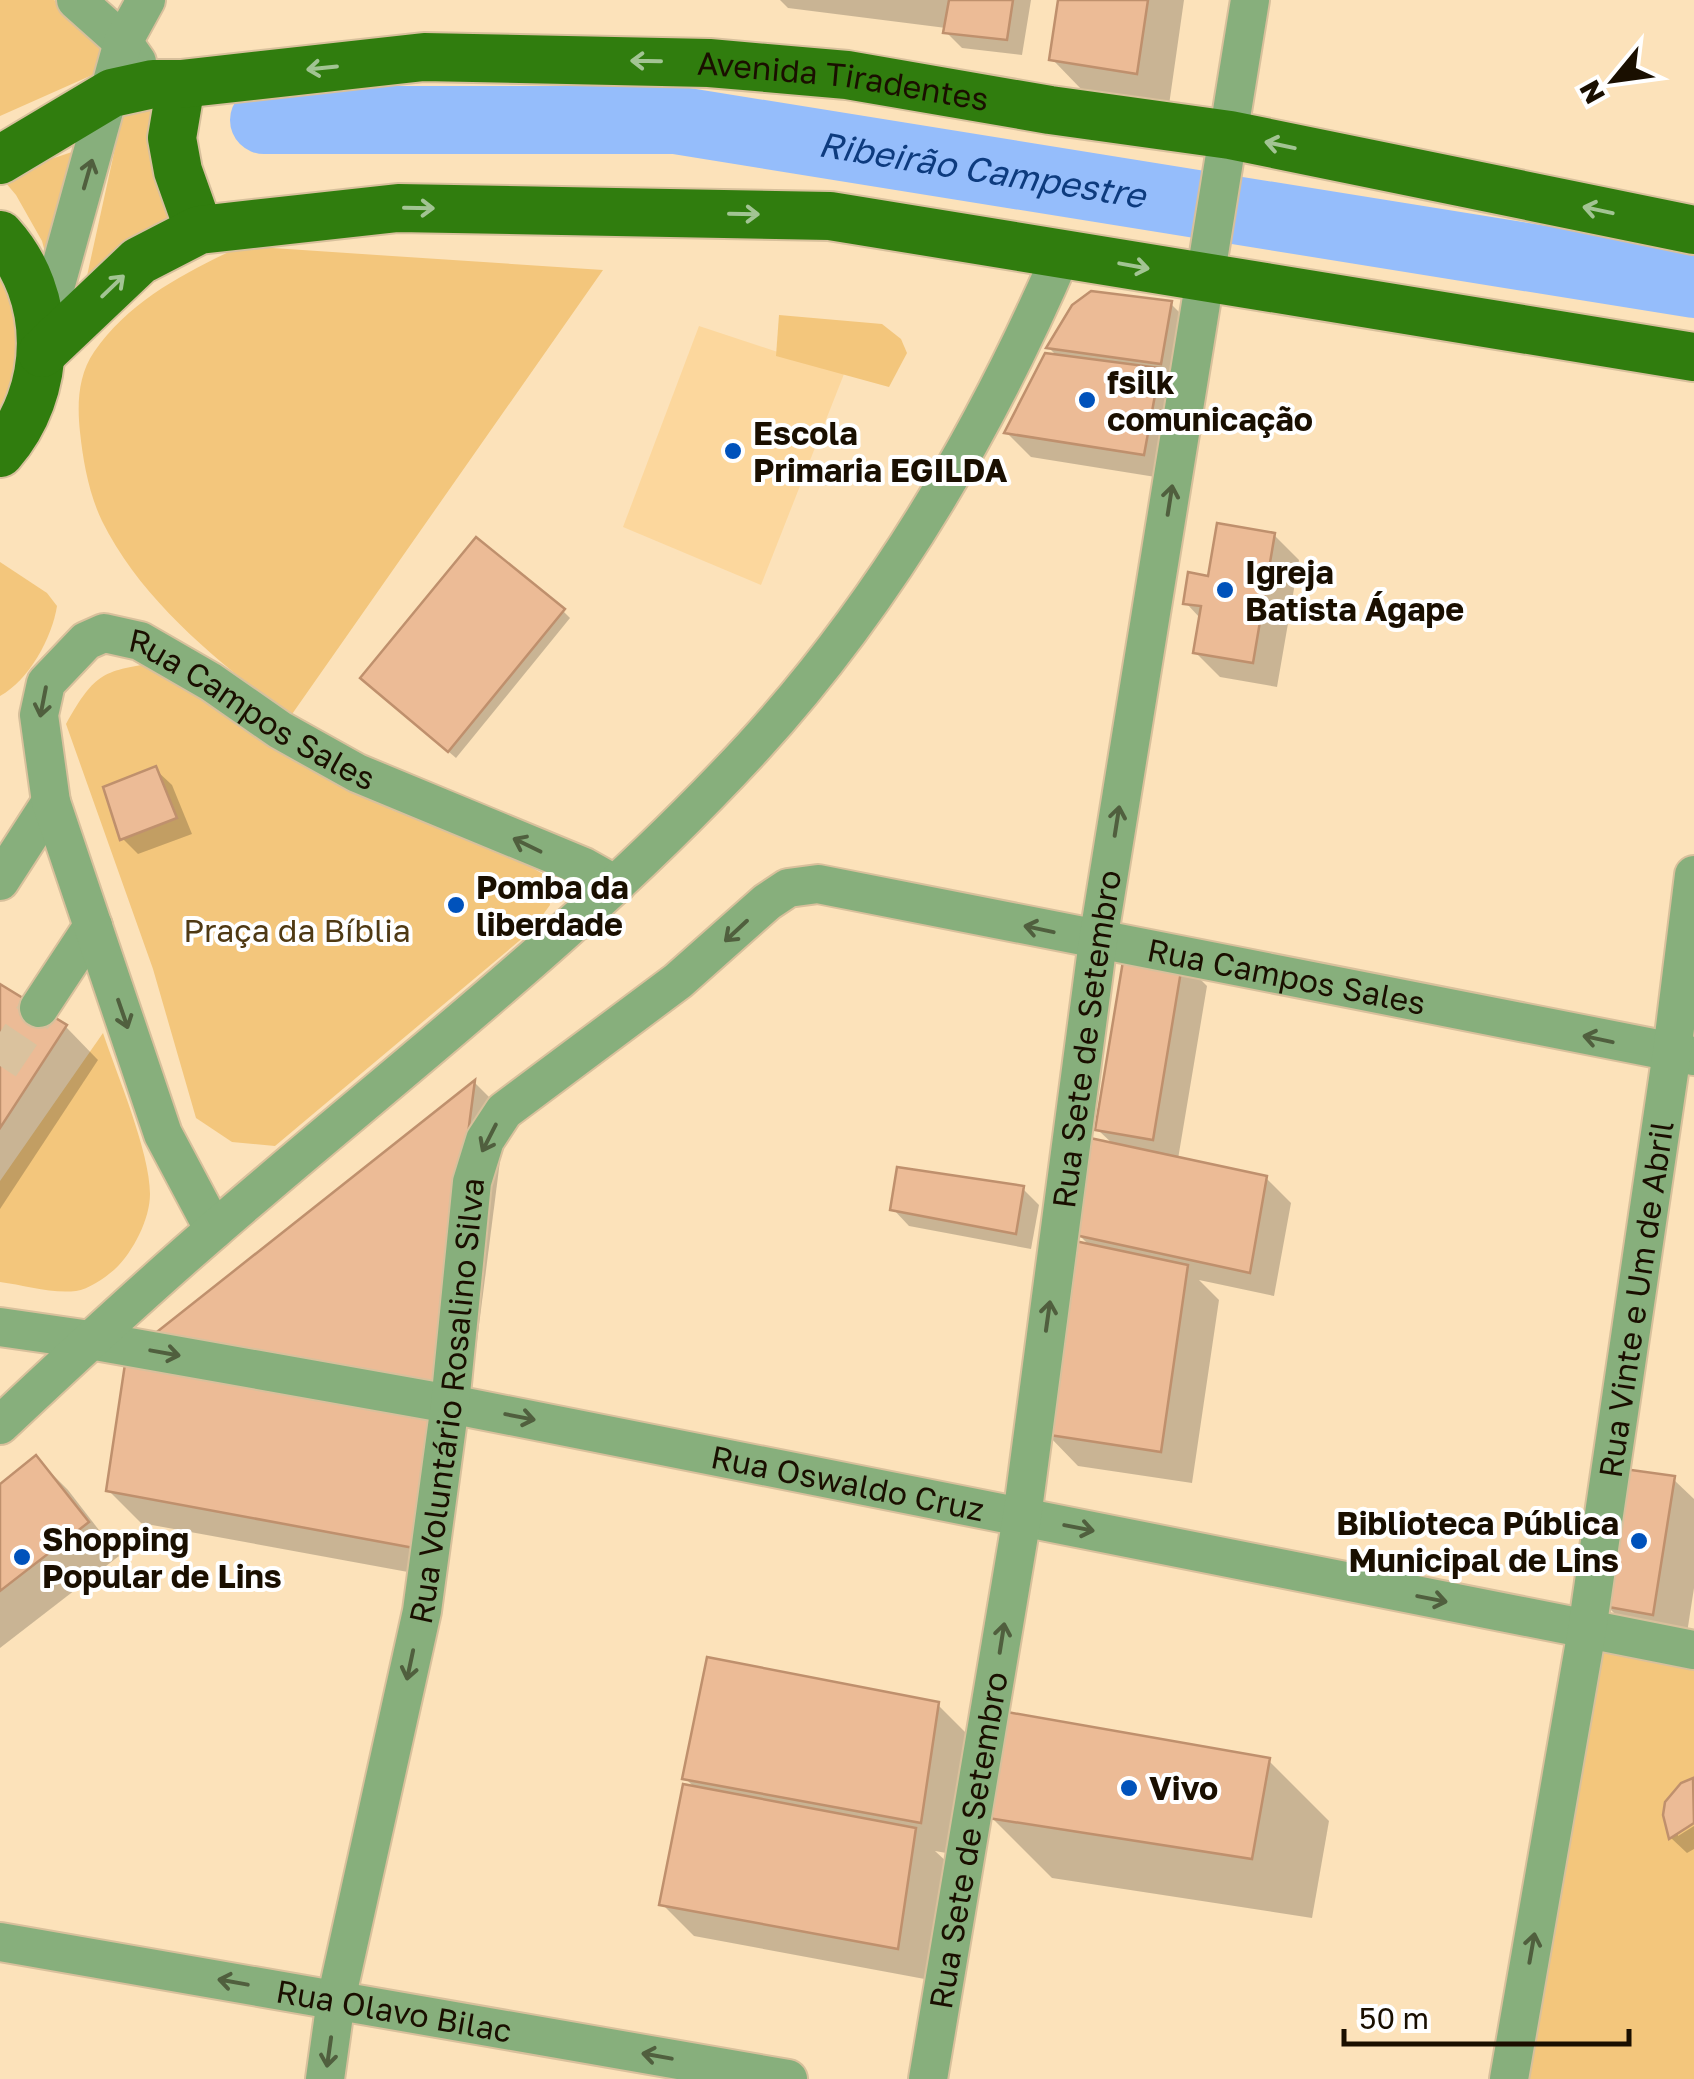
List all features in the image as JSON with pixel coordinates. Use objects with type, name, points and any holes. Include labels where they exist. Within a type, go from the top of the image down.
[{"type":"main road","name":"Avenida Tiradentes","points":[[0,160],[148,87],[424,57],[710,62],[848,75],[1050,110],[1228,149],[1694,230]]},
{"type":"main road","points":[[148,87],[172,138],[178,172],[199,230]]},
{"type":"main road","points":[[42,344],[139,260],[199,230],[398,208],[830,216],[1062,253],[1208,263],[1694,357]]},
{"type":"main road","points":[[0,234],[14,250],[34,290],[42,344],[34,396],[15,436],[0,453]]},
{"type":"street","points":[[42,344],[148,87],[123,42],[76,0]]},
{"type":"street","points":[[123,42],[146,0]]},
{"type":"street","name":"Rua Sete de Setembro","points":[[928,2079],[1022,1516],[1098,942],[1250,0]]},
{"type":"street","points":[[0,1425],[214,1230],[517,976],[616,885],[753,747],[846,634],[924,522],[986,412],[1062,253]]},
{"type":"street","name":"Rua Campos Sales","points":[[214,1230],[163,1134],[51,802],[39,715],[46,683],[86,641],[104,633],[140,641],[280,730],[358,773],[616,885]]},
{"type":"street","points":[[0,881],[51,802]]},
{"type":"street","name":"Rua Vinte e Um de Abril","points":[[1509,2079],[1683,1054],[1694,875]]},
{"type":"street","name":"Rua Campos Sales","points":[[818,884],[1683,1054]]},
{"type":"street","name":"Rua Voluntário Rosalino Silva","points":[[325,2079],[336,2000],[422,1612],[450,1404],[472,1182],[485,1140],[504,1112],[678,981],[767,902],[788,888],[818,884]]},
{"type":"street","points":[[39,1008],[93,926]]},
{"type":"street","name":"Rua Oswaldo Cruz","points":[[0,1327],[450,1404],[1694,1650]]},
{"type":"street","name":"Rua Olavo Bilac","points":[[0,1942],[788,2079]]},
{"type":"shaded area","name":"Escola Primaria EGILDA","points":[[699,326],[844,374],[761,585],[623,527]]},
{"type":"green space","points":[[0,0],[54,0],[111,36],[99,72],[0,116]]},
{"type":"green space","points":[[130,107],[161,113],[179,219],[128,244],[87,276],[121,121]]},
{"type":"green space","points":[[75,151],[50,271],[42,241],[16,195],[0,176]]},
{"type":"green space","points":[[241,246],[603,270],[290,717],[210,653],[138,578],[97,511],[80,432],[82,380],[94,352],[109,333],[160,289]]},
{"type":"green space","points":[[0,275],[13,307],[17,341],[12,375],[0,407]]},
{"type":"green space","points":[[779,315],[882,324],[901,339],[907,353],[889,387],[776,356]]},
{"type":"green space","points":[[0,562],[47,593],[57,606],[38,657],[20,680],[0,696]]},
{"type":"green space","name":"Praça da Bíblia","points":[[161,662],[352,789],[392,810],[495,847],[545,875],[550,905],[531,931],[275,1146],[232,1142],[196,1118],[153,969],[66,724],[85,693],[103,676]]},
{"type":"green space","points":[[103,1033],[145,1157],[150,1194],[144,1224],[122,1262],[86,1288],[57,1291],[0,1282],[0,1181]]},
{"type":"green space","points":[[1602,1646],[1694,1663],[1694,2079],[1526,2079]]},
{"type":"building","points":[[949,0],[1013,0],[1007,40],[943,33]]},
{"type":"building","points":[[1058,0],[1148,0],[1137,74],[1049,60]]},
{"type":"building","points":[[1091,291],[1172,301],[1161,364],[1046,348],[1072,305]]},
{"type":"building","name":"fsilk comunicação","points":[[1045,353],[1160,368],[1144,455],[1004,433]]},
{"type":"building","name":"Igreja Batista Ágape","points":[[1217,523],[1275,533],[1253,663],[1193,653],[1201,606],[1183,604],[1188,572],[1208,576]]},
{"type":"building","points":[[476,537],[565,609],[448,752],[360,678]]},
{"type":"building","points":[[156,766],[177,818],[120,840],[103,787]]},
{"type":"building","points":[[1125,949],[1183,959],[1153,1140],[1095,1130]]},
{"type":"building","points":[[0,984],[67,1025],[0,1128]]},
{"type":"building","points":[[475,1080],[435,1388],[148,1339]]},
{"type":"building","points":[[1090,1138],[1267,1176],[1250,1273],[1075,1235]]},
{"type":"building","points":[[897,1167],[1024,1186],[1016,1234],[890,1210]]},
{"type":"building","points":[[1075,1241],[1188,1265],[1161,1452],[1043,1434]]},
{"type":"building","points":[[125,1364],[430,1419],[414,1548],[106,1491]]},
{"type":"building","name":"Shopping Popular de Lins","points":[[36,1455],[89,1522],[0,1591],[0,1484]]},
{"type":"building","name":"Biblioteca Pública Municipal de Lins","points":[[1624,1469],[1675,1476],[1653,1615],[1603,1606]]},
{"type":"building","points":[[707,1657],[939,1702],[921,1823],[682,1779]]},
{"type":"building","name":"Vivo","points":[[1007,1712],[1270,1758],[1252,1859],[988,1818]]},
{"type":"building","points":[[1693,1778],[1694,1823],[1669,1839],[1663,1815],[1665,1802],[1681,1783]]},
{"type":"building","points":[[683,1784],[916,1828],[898,1949],[659,1905]]},
{"type":"waterway","name":"Ribeirão Campestre","points":[[264,120],[675,120],[1694,284]]},
{"type":"tunnel","points":[[0,1066],[39,1008]]},
{"type":"place","name":"fsilk comunicação","points":[[1087,400]]},
{"type":"place","name":"Escola Primaria EGILDA","points":[[733,451]]},
{"type":"place","name":"Igreja Batista Ágape","points":[[1225,590]]},
{"type":"place","name":"Pomba da liberdade","points":[[456,905]]},
{"type":"place","name":"Biblioteca Pública Municipal de Lins","points":[[1639,1541]]},
{"type":"place","name":"Shopping Popular de Lins","points":[[22,1557]]},
{"type":"place","name":"Vivo","points":[[1129,1788]]}]
